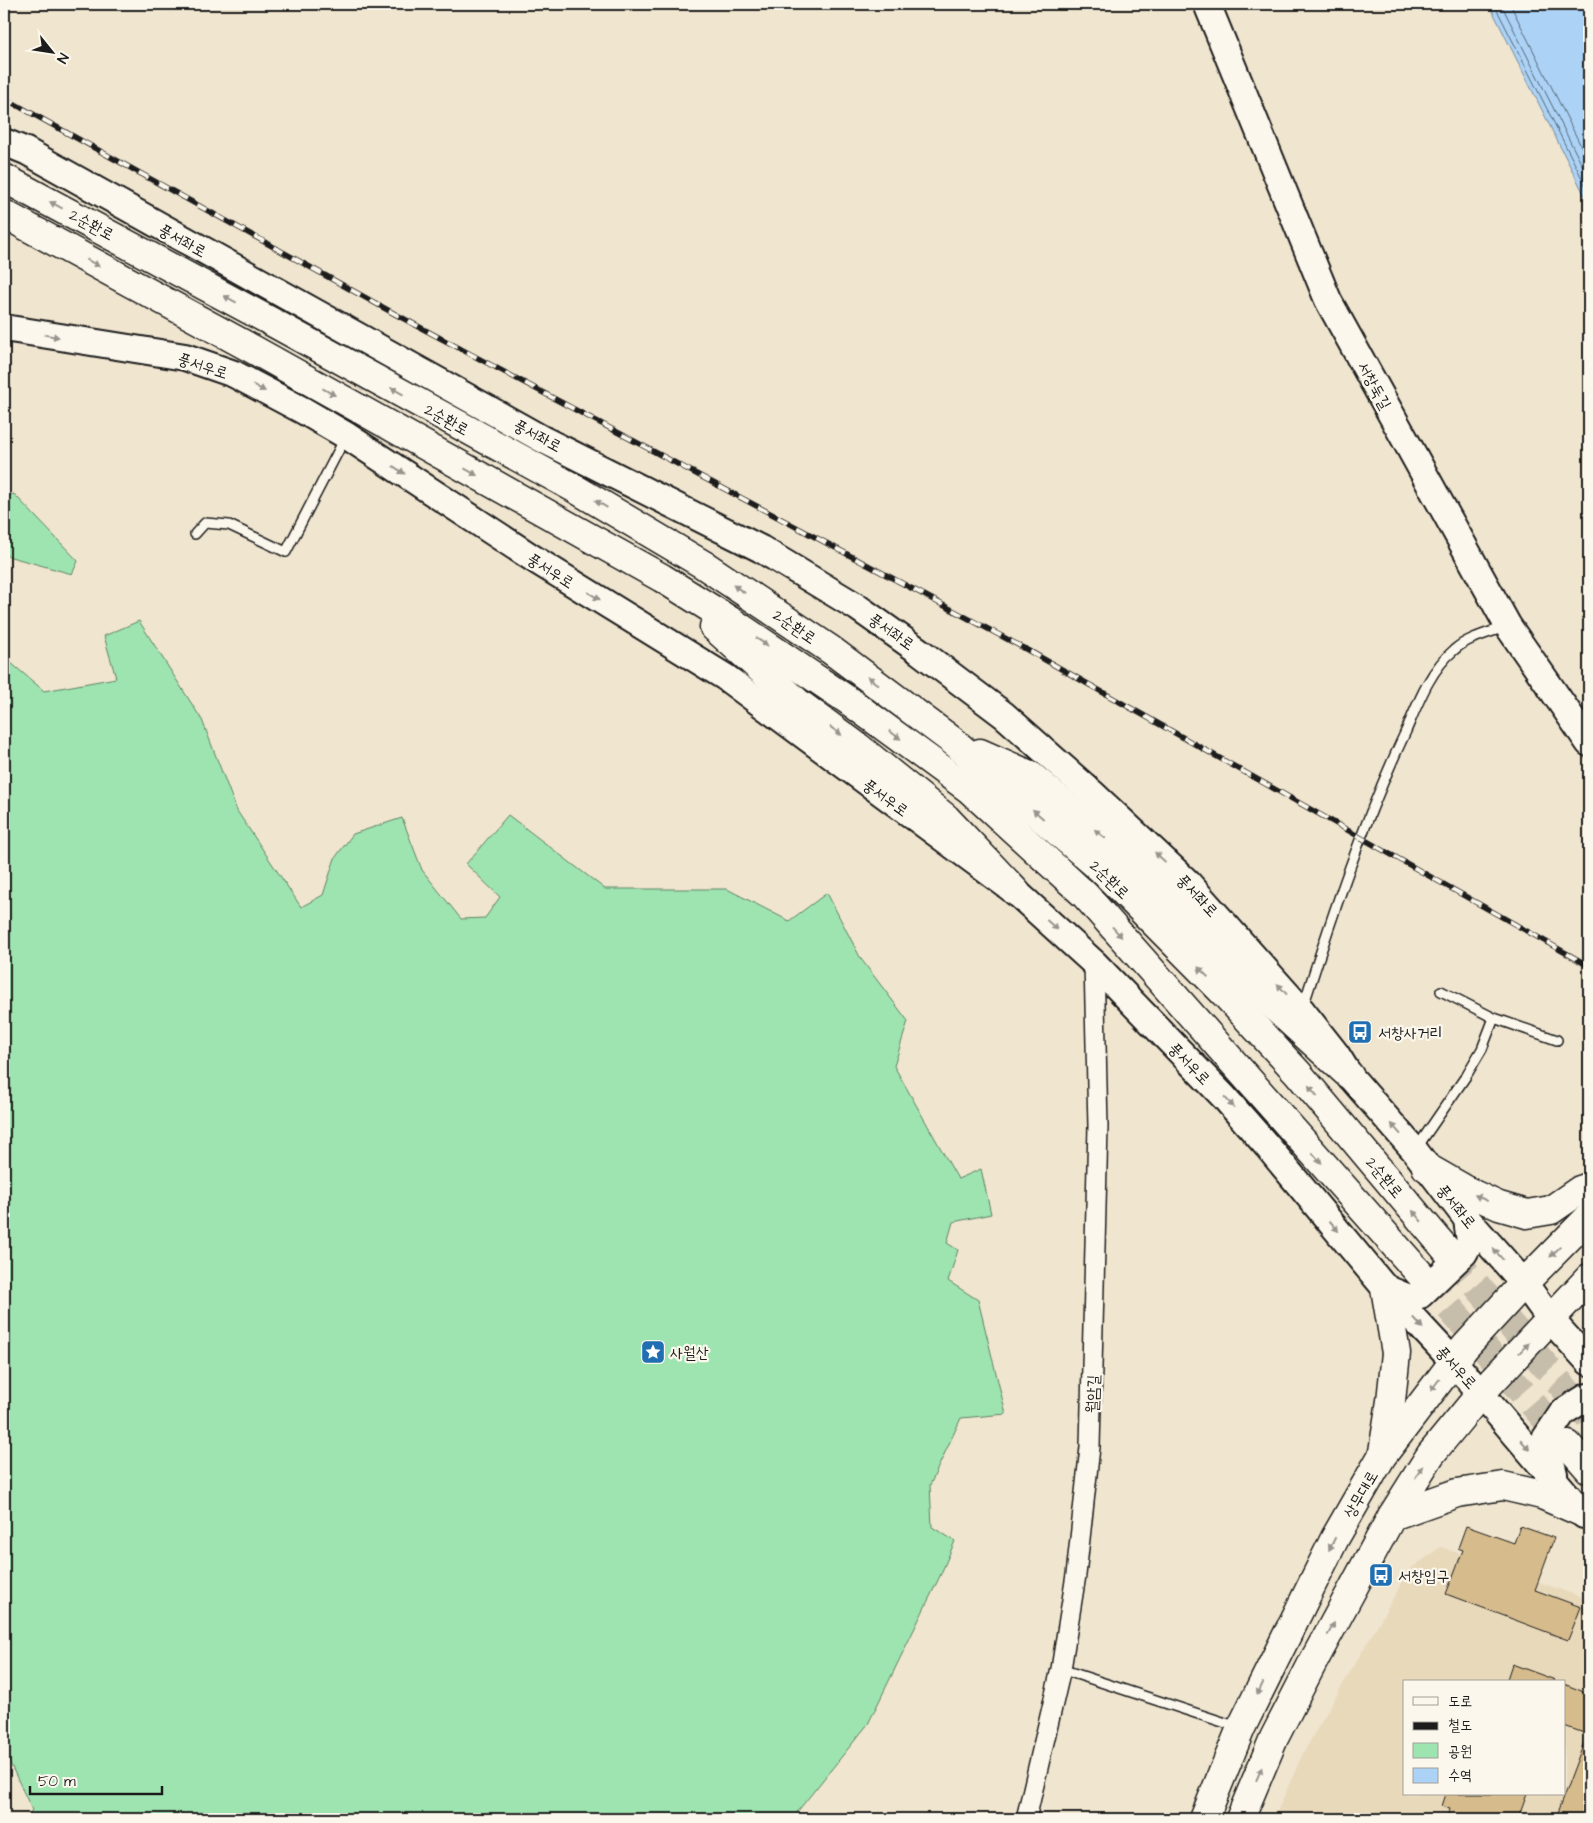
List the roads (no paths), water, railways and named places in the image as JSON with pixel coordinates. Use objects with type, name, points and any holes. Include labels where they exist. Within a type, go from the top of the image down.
[{"type":"main road","name":"2순환로","points":[[4,178],[272,322],[574,488],[704,566],[831,650],[954,742],[1101,869],[1224,993],[1298,1073],[1449,1253]]},
{"type":"main road","name":"2순환로","points":[[4,214],[256,351],[662,578],[734,623],[849,702],[961,784],[1084,895],[1422,1276]]},
{"type":"main road","points":[[662,578],[797,702],[858,747],[946,818],[1016,892]]},
{"type":"main road","points":[[954,742],[1030,775],[1124,854],[1245,980],[1349,1075]]},
{"type":"main road","points":[[1421,1159],[1473,1194],[1499,1206],[1527,1214],[1551,1210],[1589,1186]]},
{"type":"main road","name":"상무대로","points":[[1204,1819],[1241,1728],[1335,1538],[1382,1456],[1453,1361],[1524,1283],[1589,1217]]},
{"type":"main road","points":[[1240,1819],[1274,1738],[1312,1664],[1392,1516],[1431,1454],[1481,1393],[1589,1278]]},
{"type":"main road","points":[[1382,1456],[1391,1401],[1396,1353],[1385,1288]]},
{"type":"main road","points":[[1568,1445],[1589,1469]]},
{"type":"main road","points":[[1392,1516],[1457,1493],[1503,1486],[1542,1494],[1585,1517]]},
{"type":"street","name":"서창둑길","points":[[1206,4],[1328,300],[1508,626],[1589,743]]},
{"type":"street","name":"풍서좌로","points":[[4,142],[26,151],[542,439],[761,550],[857,607],[1004,715],[1093,794],[1187,882],[1302,1011],[1336,1054],[1349,1075],[1421,1159],[1467,1219],[1524,1283],[1551,1320],[1589,1362]]},
{"type":"street","name":"풍서우로","points":[[4,328],[164,353],[200,362],[234,374],[347,436],[534,559],[725,677],[1016,892],[1094,963],[1224,1097],[1385,1288],[1481,1393],[1585,1517]]},
{"type":"street","name":"월암길","points":[[1026,1819],[1060,1669],[1084,1514],[1092,1412],[1098,1126],[1094,963]]},
{"type":"street","points":[[1385,1288],[1409,1298],[1420,1295],[1464,1253],[1470,1242],[1467,1219]]},
{"type":"street","points":[[1556,1482],[1545,1439],[1564,1412],[1589,1397]]},
{"type":"lane","points":[[195,534],[205,523],[229,525],[286,552],[347,436]]},
{"type":"lane","points":[[1302,1011],[1336,902],[1381,783],[1423,693],[1439,666],[1457,647],[1508,626]]},
{"type":"lane","points":[[1441,991],[1494,1018],[1557,1040]]},
{"type":"lane","points":[[1421,1159],[1482,1049],[1494,1018]]},
{"type":"lane","points":[[1060,1669],[1241,1728]]},
{"type":"water","points":[[1489,4],[1589,4],[1589,204]]},
{"type":"tunnel","points":[[1449,1253],[1589,1417]]},
{"type":"tunnel","points":[[1422,1276],[1568,1445]]},
{"type":"railway","points":[[4,98],[395,314],[1024,648],[1589,966]]},
{"type":"place","name":"서창사거리","points":[[1360,1032]]},
{"type":"place","name":"사월산","points":[[653,1352]]},
{"type":"place","name":"서창입구","points":[[1381,1575]]}]
